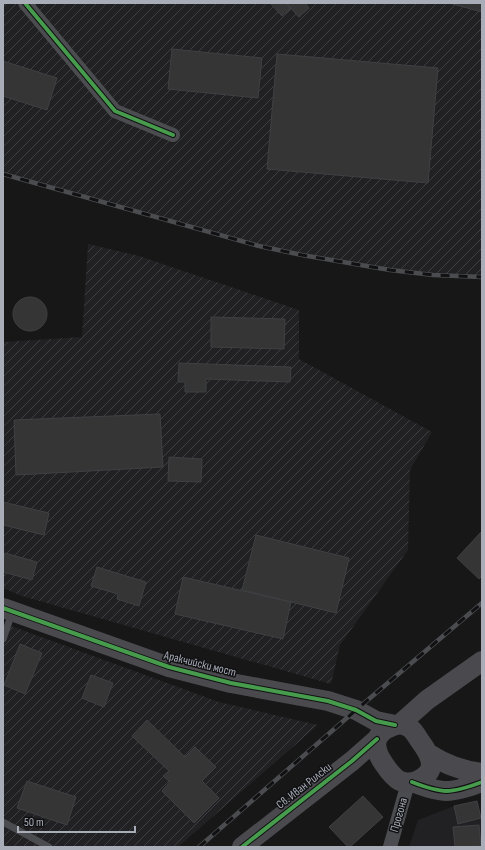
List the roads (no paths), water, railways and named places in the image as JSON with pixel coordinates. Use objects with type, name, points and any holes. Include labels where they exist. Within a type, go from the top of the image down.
[{"type":"street","points":[[25,3],[115,111],[173,135]]},
{"type":"street","name":"Аракчийски мост","points":[[8,609],[169,667],[231,683],[328,701],[356,710],[368,717],[377,727],[391,735]]},
{"type":"street","points":[[391,735],[421,711],[427,700],[482,661]]},
{"type":"street","points":[[391,735],[458,769],[482,773]]},
{"type":"street","points":[[391,735],[392,776],[398,781],[410,782],[432,790],[443,792],[461,790],[482,782]]},
{"type":"street","name":"Св. Иван Рилски","points":[[242,847],[352,761],[391,735]]},
{"type":"street","points":[[410,782],[422,778],[428,771],[431,761],[430,754]]},
{"type":"street","name":"Прогона","points":[[390,847],[410,782]]},
{"type":"lane","points":[[3,639],[8,609]]},
{"type":"lane","points":[[3,822],[49,847]]},
{"type":"railway","points":[[3,174],[259,246],[390,270],[433,275],[482,277]]},
{"type":"railway","points":[[199,847],[356,710],[482,603]]}]
